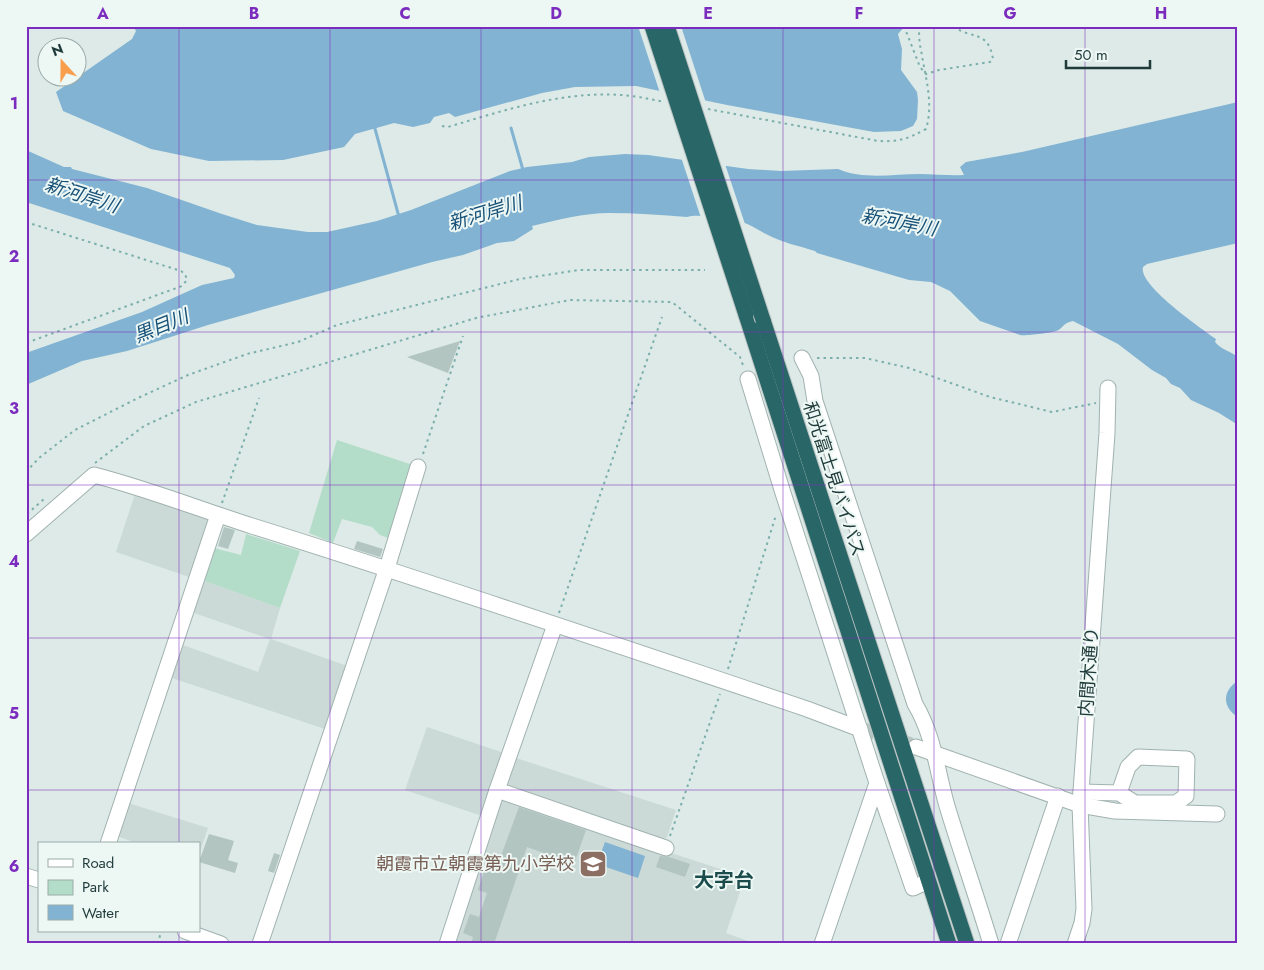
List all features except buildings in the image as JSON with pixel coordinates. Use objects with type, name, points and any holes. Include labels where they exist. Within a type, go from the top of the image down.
[{"type":"highway","name":"和光富士見バイパス","points":[[652,26],[949,944]]},
{"type":"highway","name":"和光富士見バイパス","points":[[667,26],[967,944]]},
{"type":"street","points":[[802,358],[810,376],[815,401],[915,704],[923,717],[935,752],[938,775],[947,806],[992,944]]},
{"type":"street","points":[[748,379],[877,783],[913,888],[928,881]]},
{"type":"street","name":"内間木通り","points":[[1075,944],[1084,910],[1080,798],[1107,433],[1108,393]]},
{"type":"street","points":[[260,944],[418,467]]},
{"type":"street","points":[[26,534],[94,475],[138,487],[218,515],[386,568],[807,709],[860,729]]},
{"type":"street","points":[[109,842],[218,515]]},
{"type":"street","points":[[447,944],[497,790],[555,625]]},
{"type":"street","points":[[916,747],[1058,796],[1080,798],[1119,793],[1135,803],[1176,803],[1186,796],[1187,759],[1138,758],[1128,767],[1119,793]]},
{"type":"street","points":[[822,944],[877,783]]},
{"type":"street","points":[[497,790],[666,848]]},
{"type":"street","points":[[1008,944],[1058,796]]},
{"type":"street","points":[[1080,798],[1116,812],[1217,814]]},
{"type":"street","points":[[26,876],[38,880]]},
{"type":"street","points":[[188,932],[222,944]]},
{"type":"path","points":[[904,26],[920,67],[926,74]]},
{"type":"path","points":[[704,108],[878,141],[894,142],[911,137],[926,129],[930,116],[926,74],[920,50],[918,26]]},
{"type":"path","points":[[926,74],[939,70],[985,64],[993,59],[992,49],[988,42],[979,36],[967,33],[953,26]]},
{"type":"path","points":[[442,126],[448,127],[536,102],[570,96],[622,95],[668,102]]},
{"type":"path","points":[[26,222],[181,271],[186,274],[187,280],[182,286],[26,343]]},
{"type":"path","points":[[26,472],[39,458],[75,430],[138,398],[188,375],[247,354],[298,342],[337,325],[520,279],[562,272],[579,270],[705,270]]},
{"type":"path","points":[[88,467],[144,426],[196,402],[476,318],[570,300],[672,302],[740,356],[748,379]]},
{"type":"path","points":[[555,625],[662,317]]},
{"type":"path","points":[[418,467],[463,336]]},
{"type":"path","points":[[802,358],[865,358],[909,368],[990,397],[1052,412],[1096,403],[1108,393]]},
{"type":"path","points":[[218,515],[259,398]]},
{"type":"path","points":[[26,515],[32,508],[48,497]]},
{"type":"shaded area","points":[[136,491],[205,514],[210,526],[192,578],[116,552]]},
{"type":"shaded area","points":[[202,580],[280,608],[271,639],[350,667],[328,730],[169,677],[180,644],[258,672],[270,639],[191,612]]},
{"type":"shaded area","points":[[427,727],[504,753],[485,817],[405,790]]},
{"type":"shaded area","points":[[516,758],[676,810],[667,837],[661,841],[506,790]]},
{"type":"shaded area","name":"朝霞市立朝霞第九小学校","points":[[502,798],[745,877],[726,933],[756,944],[452,944]]},
{"type":"shaded area","points":[[128,803],[208,828],[200,851],[200,842],[134,842],[117,836]]},
{"type":"green space","points":[[337,440],[416,466],[388,538],[380,535],[372,527],[342,519],[333,543],[309,533]]},
{"type":"green space","points":[[246,534],[300,551],[280,608],[202,580],[214,548],[241,555]]},
{"type":"water","points":[[133,26],[905,26],[898,34],[902,49],[901,70],[917,92],[917,119],[913,126],[901,131],[874,132],[636,86],[575,87],[542,93],[455,117],[449,113],[434,117],[430,123],[413,127],[394,123],[355,134],[344,147],[283,160],[209,161],[151,149],[63,111],[56,92],[62,88],[88,88],[88,70],[132,39],[136,31]]},
{"type":"water","points":[[1238,102],[1238,243],[1147,264],[1143,267],[1144,275],[1160,295],[1216,339],[1215,342],[1223,349],[1238,357],[1238,425],[1219,413],[1191,400],[1180,388],[1171,384],[1166,378],[1152,370],[1118,344],[1073,321],[1056,331],[1020,335],[980,321],[950,291],[931,282],[909,280],[817,253],[771,237],[742,222],[706,216],[687,217],[628,213],[590,214],[532,226],[533,229],[514,241],[497,243],[463,255],[208,325],[127,351],[82,361],[26,385],[26,353],[142,312],[202,285],[234,278],[235,275],[230,268],[26,202],[26,150],[64,167],[71,167],[72,169],[147,188],[257,225],[308,232],[327,232],[377,221],[411,210],[510,171],[527,167],[572,162],[589,157],[625,154],[648,155],[748,169],[781,171],[838,169],[858,174],[879,176],[920,174],[964,175],[960,167],[966,162],[1022,152]]},
{"type":"water","points":[[1238,681],[1238,717],[1229,709],[1226,699],[1229,689]]},
{"type":"water","points":[[605,842],[645,856],[638,878],[597,864]]},
{"type":"pier","points":[[638,26],[681,26],[706,103],[660,93]]},
{"type":"pier","points":[[681,157],[725,164],[746,227],[742,224],[701,218]]},
{"type":"waterway","points":[[374,125],[399,217]]},
{"type":"waterway","points":[[511,128],[523,170]]},
{"type":"tunnel","points":[[860,729],[911,745]]},
{"type":"place","name":"朝霞市立朝霞第九小学校","points":[[593,864]]},
{"type":"district","name":"大字台","points":[[724,880]]},
{"type":"water label","name":"新河岸川","points":[[82,195]]},
{"type":"water label","name":"新河岸川","points":[[485,213]]},
{"type":"water label","name":"新河岸川","points":[[899,222]]},
{"type":"water label","name":"黒目川","points":[[161,326]]}]
